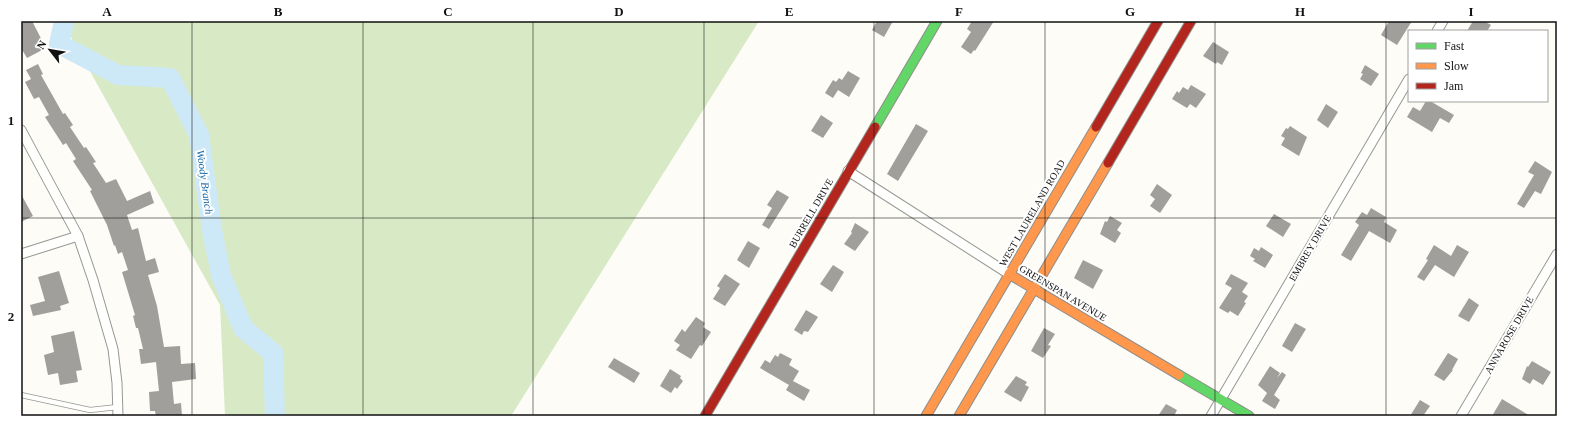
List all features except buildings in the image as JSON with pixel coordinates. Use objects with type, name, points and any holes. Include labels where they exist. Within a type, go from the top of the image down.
[{"type":"main road","name":"BURRELL DRIVE","points":[[705,416],[937,21]]},
{"type":"main road","name":"WEST LAURELAND ROAD","points":[[926,416],[1158,21]]},
{"type":"main road","points":[[959,416],[1191,21]]},
{"type":"main road","name":"GREENSPAN AVENUE","points":[[1009,274],[1249,416]]},
{"type":"street","points":[[1438,30],[1443,21]]},
{"type":"street","name":"EMBREY DRIVE","points":[[1212,416],[1408,81]]},
{"type":"street","points":[[22,133],[78,236],[93,280],[112,348],[117,383],[118,412]]},
{"type":"street","name":"GREENSPAN AVENUE","points":[[848,171],[1009,274]]},
{"type":"street","points":[[21,254],[78,236]]},
{"type":"street","name":"ANNAROSE DRIVE","points":[[1462,416],[1557,254]]},
{"type":"lane","points":[[21,395],[90,410],[118,412]]},
{"type":"green space","points":[[62,21],[759,21],[511,416],[225,416],[220,305]]},
{"type":"waterway","name":"Woody Branch","points":[[64,21],[59,44],[118,75],[170,78],[199,135],[212,230],[221,275],[243,328],[273,353],[275,416]]},
{"type":"traffic: fast","points":[[875,127],[937,21]]},
{"type":"traffic: fast","points":[[1179,375],[1249,416]]},
{"type":"traffic: slow","points":[[926,416],[1096,127]]},
{"type":"traffic: slow","points":[[959,416],[1108,163]]},
{"type":"traffic: slow","points":[[1009,274],[1179,375]]},
{"type":"traffic: jam","points":[[1096,127],[1158,21]]},
{"type":"traffic: jam","points":[[1108,163],[1191,21]]},
{"type":"traffic: jam","points":[[705,416],[875,127]]}]
